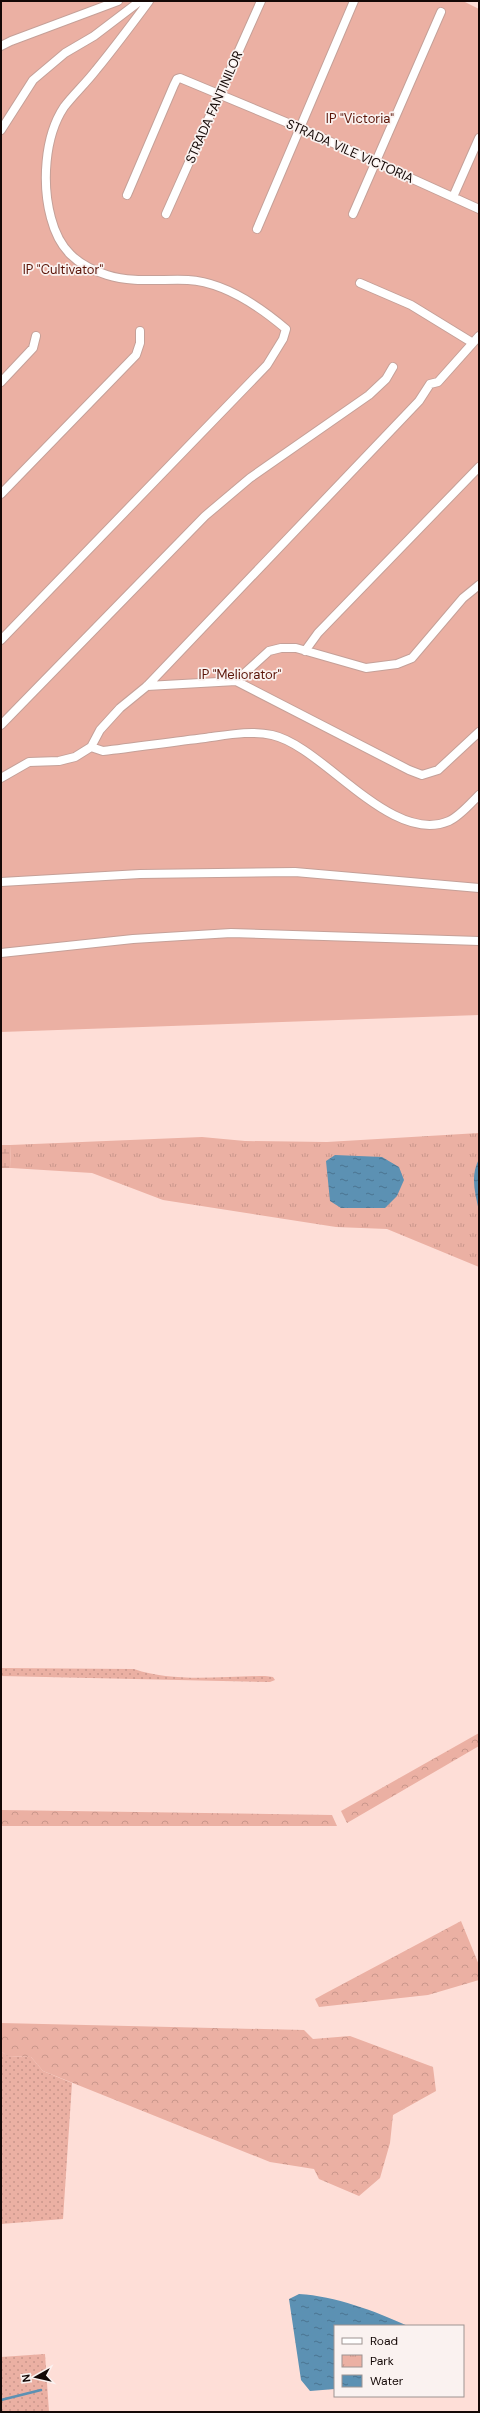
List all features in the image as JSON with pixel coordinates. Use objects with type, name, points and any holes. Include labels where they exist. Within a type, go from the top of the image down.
[{"type":"street","points":[[1,46],[118,1]]},
{"type":"street","points":[[1,130],[33,80],[65,53],[94,36],[140,1]]},
{"type":"street","points":[[1,640],[267,366],[283,339],[286,329],[236,293],[211,285],[190,280],[124,279],[84,266],[70,254],[56,237],[45,196],[47,157],[53,131],[64,108],[149,1]]},
{"type":"street","name":"STRADA FANTINILOR","points":[[166,214],[261,1]]},
{"type":"street","points":[[257,229],[354,1]]},
{"type":"street","points":[[353,214],[441,12]]},
{"type":"street","name":"STRADA VILE VICTORIA","points":[[127,195],[177,79],[180,78],[300,128],[479,209]]},
{"type":"street","points":[[453,197],[479,138]]},
{"type":"street","points":[[360,283],[411,305],[473,343]]},
{"type":"street","points":[[1,494],[136,355],[140,343],[140,331]]},
{"type":"street","points":[[1,382],[33,348],[36,336]]},
{"type":"street","points":[[1,778],[29,762],[59,761],[75,757],[91,747],[100,730],[120,708],[147,686],[419,401],[430,384],[438,382],[479,336]]},
{"type":"street","points":[[1,725],[204,516],[250,478],[369,395],[386,380],[393,368]]},
{"type":"street","points":[[305,651],[318,633],[479,467]]},
{"type":"street","points":[[236,681],[269,651],[281,648],[305,651],[366,668],[397,664],[412,658],[463,598],[479,585]]},
{"type":"street","points":[[147,686],[236,681],[409,770],[422,774],[438,770],[479,732]]},
{"type":"street","points":[[91,747],[103,751],[243,734],[272,735],[294,744],[375,805],[412,822],[429,825],[449,821],[479,795]]},
{"type":"street","points":[[1,882],[140,874],[295,872],[479,888]]},
{"type":"street","points":[[1,953],[133,939],[231,933],[479,941]]},
{"type":"green space","name":"IP \"Meliorator\"","points":[[1,1],[463,1],[479,9],[479,1015],[1,1032]]},
{"type":"green space","points":[[479,1133],[479,1267],[387,1229],[336,1227],[163,1200],[92,1173],[11,1168],[10,1145],[202,1137],[245,1141],[327,1142]]},
{"type":"green space","points":[[1,1145],[10,1145],[11,1168],[1,1168]]},
{"type":"green space","points":[[1,1668],[134,1669],[165,1676],[199,1678],[265,1676],[273,1677],[275,1680],[270,1682],[1,1676]]},
{"type":"green space","points":[[479,1733],[479,1746],[347,1823],[341,1811]]},
{"type":"green space","points":[[1,1810],[332,1815],[337,1826],[1,1826]]},
{"type":"green space","points":[[461,1921],[479,1965],[479,1980],[428,1995],[319,2007],[315,1999]]},
{"type":"green space","points":[[1,2023],[304,2030],[313,2039],[350,2036],[433,2067],[436,2091],[393,2115],[390,2143],[380,2178],[359,2196],[319,2179],[314,2169],[270,2162],[43,2071],[31,2057],[7,2056],[1,2051]]},
{"type":"green space","points":[[1,2051],[7,2056],[31,2057],[43,2071],[72,2083],[63,2219],[1,2224]]},
{"type":"green space","points":[[45,2354],[49,2412],[1,2412],[1,2357]]},
{"type":"water","points":[[335,1155],[382,1157],[399,1167],[404,1180],[397,1196],[385,1208],[341,1208],[330,1201],[326,1161]]},
{"type":"water","points":[[479,1159],[479,1211],[474,1178],[476,1165]]},
{"type":"water","points":[[299,2294],[313,2295],[341,2301],[406,2325],[334,2325],[334,2389],[310,2391],[301,2380],[289,2299]]},
{"type":"waterway","points":[[1,2400],[41,2390]]},
{"type":"park label","name":"IP \"Victoria\"","points":[[360,118]]},
{"type":"park label","name":"IP \"Cultivator\"","points":[[63,269]]}]
